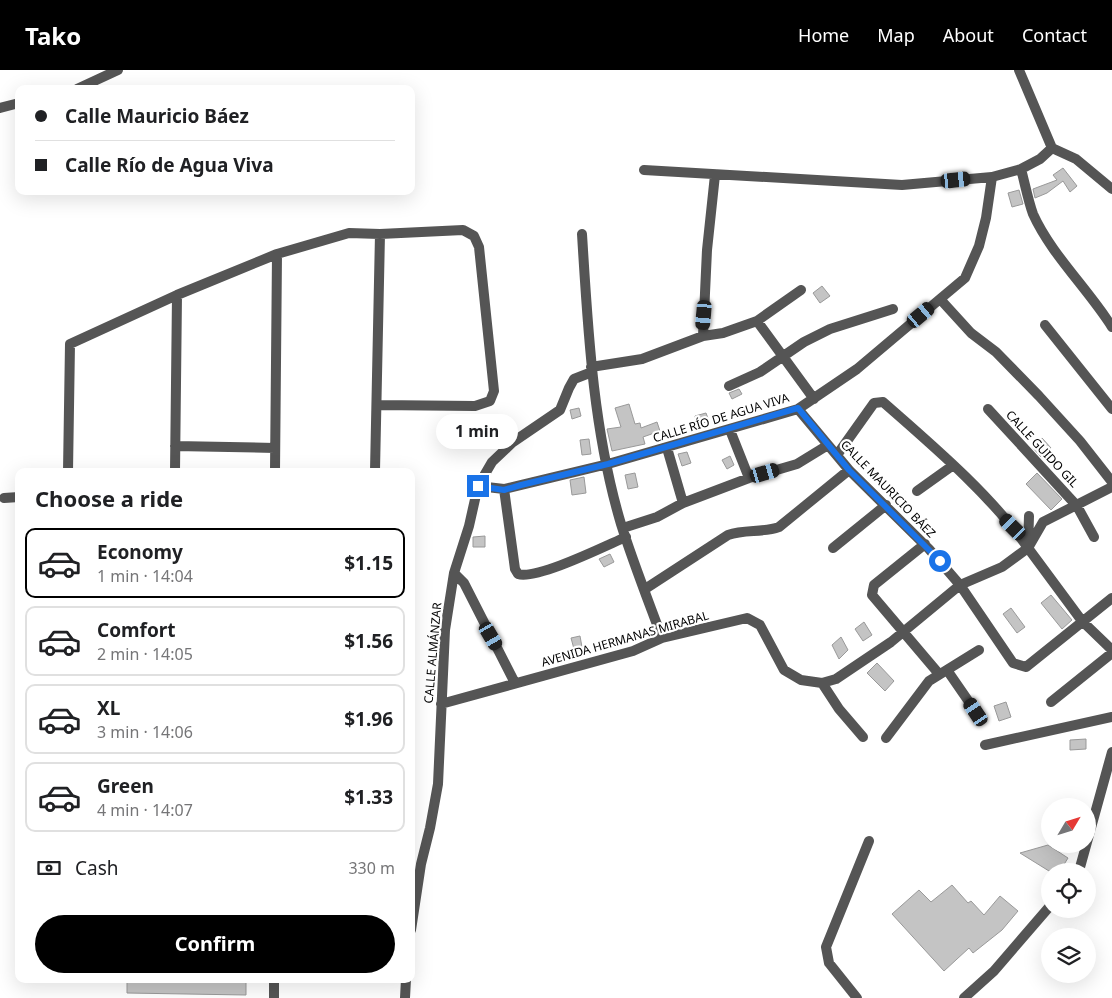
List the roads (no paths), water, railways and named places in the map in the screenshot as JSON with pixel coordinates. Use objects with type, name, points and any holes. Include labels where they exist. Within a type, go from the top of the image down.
[{"type":"street","points":[[85,85],[118,70]]},
{"type":"street","points":[[1019,70],[1052,148],[1076,160],[1112,189]]},
{"type":"street","points":[[0,108],[15,105]]},
{"type":"street","points":[[644,170],[902,185],[992,177],[1021,169],[1040,159],[1052,148]]},
{"type":"street","points":[[1021,169],[1033,213],[1050,243],[1095,300],[1112,327]]},
{"type":"street","points":[[703,336],[707,250],[715,175]]},
{"type":"street","name":"CALLE RÍO DE AGUA VIVA","points":[[478,486],[504,490],[608,464],[730,430],[798,408],[814,399],[857,369],[965,278],[986,218],[992,177]]},
{"type":"street","points":[[68,468],[70,344],[177,295],[277,254],[349,232],[380,234],[463,230],[474,236],[479,247],[494,391],[490,401],[475,406],[377,405]]},
{"type":"street","points":[[375,468],[380,234]]},
{"type":"street","points":[[582,234],[592,370],[608,464],[624,532],[662,638]]},
{"type":"street","points":[[275,468],[277,254]]},
{"type":"street","points":[[592,370],[642,359],[703,336],[757,321],[801,290]]},
{"type":"street","points":[[175,468],[177,295]]},
{"type":"street","points":[[940,299],[971,332],[996,352],[1039,396],[1080,441],[1112,482]]},
{"type":"street","points":[[729,386],[760,372],[784,358],[804,342],[830,329],[893,308]]},
{"type":"street","points":[[757,321],[814,399]]},
{"type":"street","points":[[1045,325],[1112,409]]},
{"type":"street","name":"CALLE ALMÁNZAR","points":[[415,904],[421,864],[438,784],[445,630],[454,573],[469,526],[478,486],[492,462],[513,442],[560,410],[568,388],[574,380],[592,370]]},
{"type":"street","points":[[837,455],[874,403],[883,402],[952,466],[1013,527],[1082,621],[1112,651],[1051,702]]},
{"type":"street","name":"CALLE MAURICIO BÁEZ","points":[[798,408],[849,470],[925,544],[960,585],[1013,663],[1026,667],[1082,621]]},
{"type":"street","name":"CALLE GUIDO GIL","points":[[988,409],[1077,506],[1094,537]]},
{"type":"street","points":[[730,430],[749,478]]},
{"type":"street","points":[[504,490],[515,569],[518,574],[528,575],[577,558],[624,532],[683,504],[749,478],[797,464],[828,445]]},
{"type":"street","points":[[175,446],[275,448]]},
{"type":"street","points":[[666,448],[683,504]]},
{"type":"street","points":[[917,491],[952,466]]},
{"type":"street","points":[[645,590],[728,535],[741,530],[766,532],[779,527],[849,470]]},
{"type":"street","points":[[863,737],[838,709],[822,682],[836,679],[902,632],[960,585],[1002,566],[1028,548],[1042,522],[1112,487]]},
{"type":"street","points":[[4,498],[15,497]]},
{"type":"street","points":[[833,548],[886,505]]},
{"type":"street","points":[[1028,548],[1029,516]]},
{"type":"street","points":[[925,544],[874,585],[872,595],[902,632],[944,672],[976,712]]},
{"type":"street","points":[[454,573],[464,583],[515,683]]},
{"type":"street","points":[[1082,621],[1112,598]]},
{"type":"street","name":"AVENIDA HERMANAS MIRABAL","points":[[441,704],[633,650],[662,638],[748,618],[760,625],[784,670],[801,680],[822,682]]},
{"type":"street","points":[[886,738],[929,682],[979,650]]},
{"type":"street","points":[[985,746],[1112,717]]},
{"type":"street","points":[[1081,863],[1112,752]]},
{"type":"street","points":[[857,998],[829,963],[826,947],[869,841]]},
{"type":"street","points":[[964,998],[994,971],[1041,916]]},
{"type":"street","points":[[274,983],[274,998]]},
{"type":"street","points":[[404,998],[406,983]]}]
